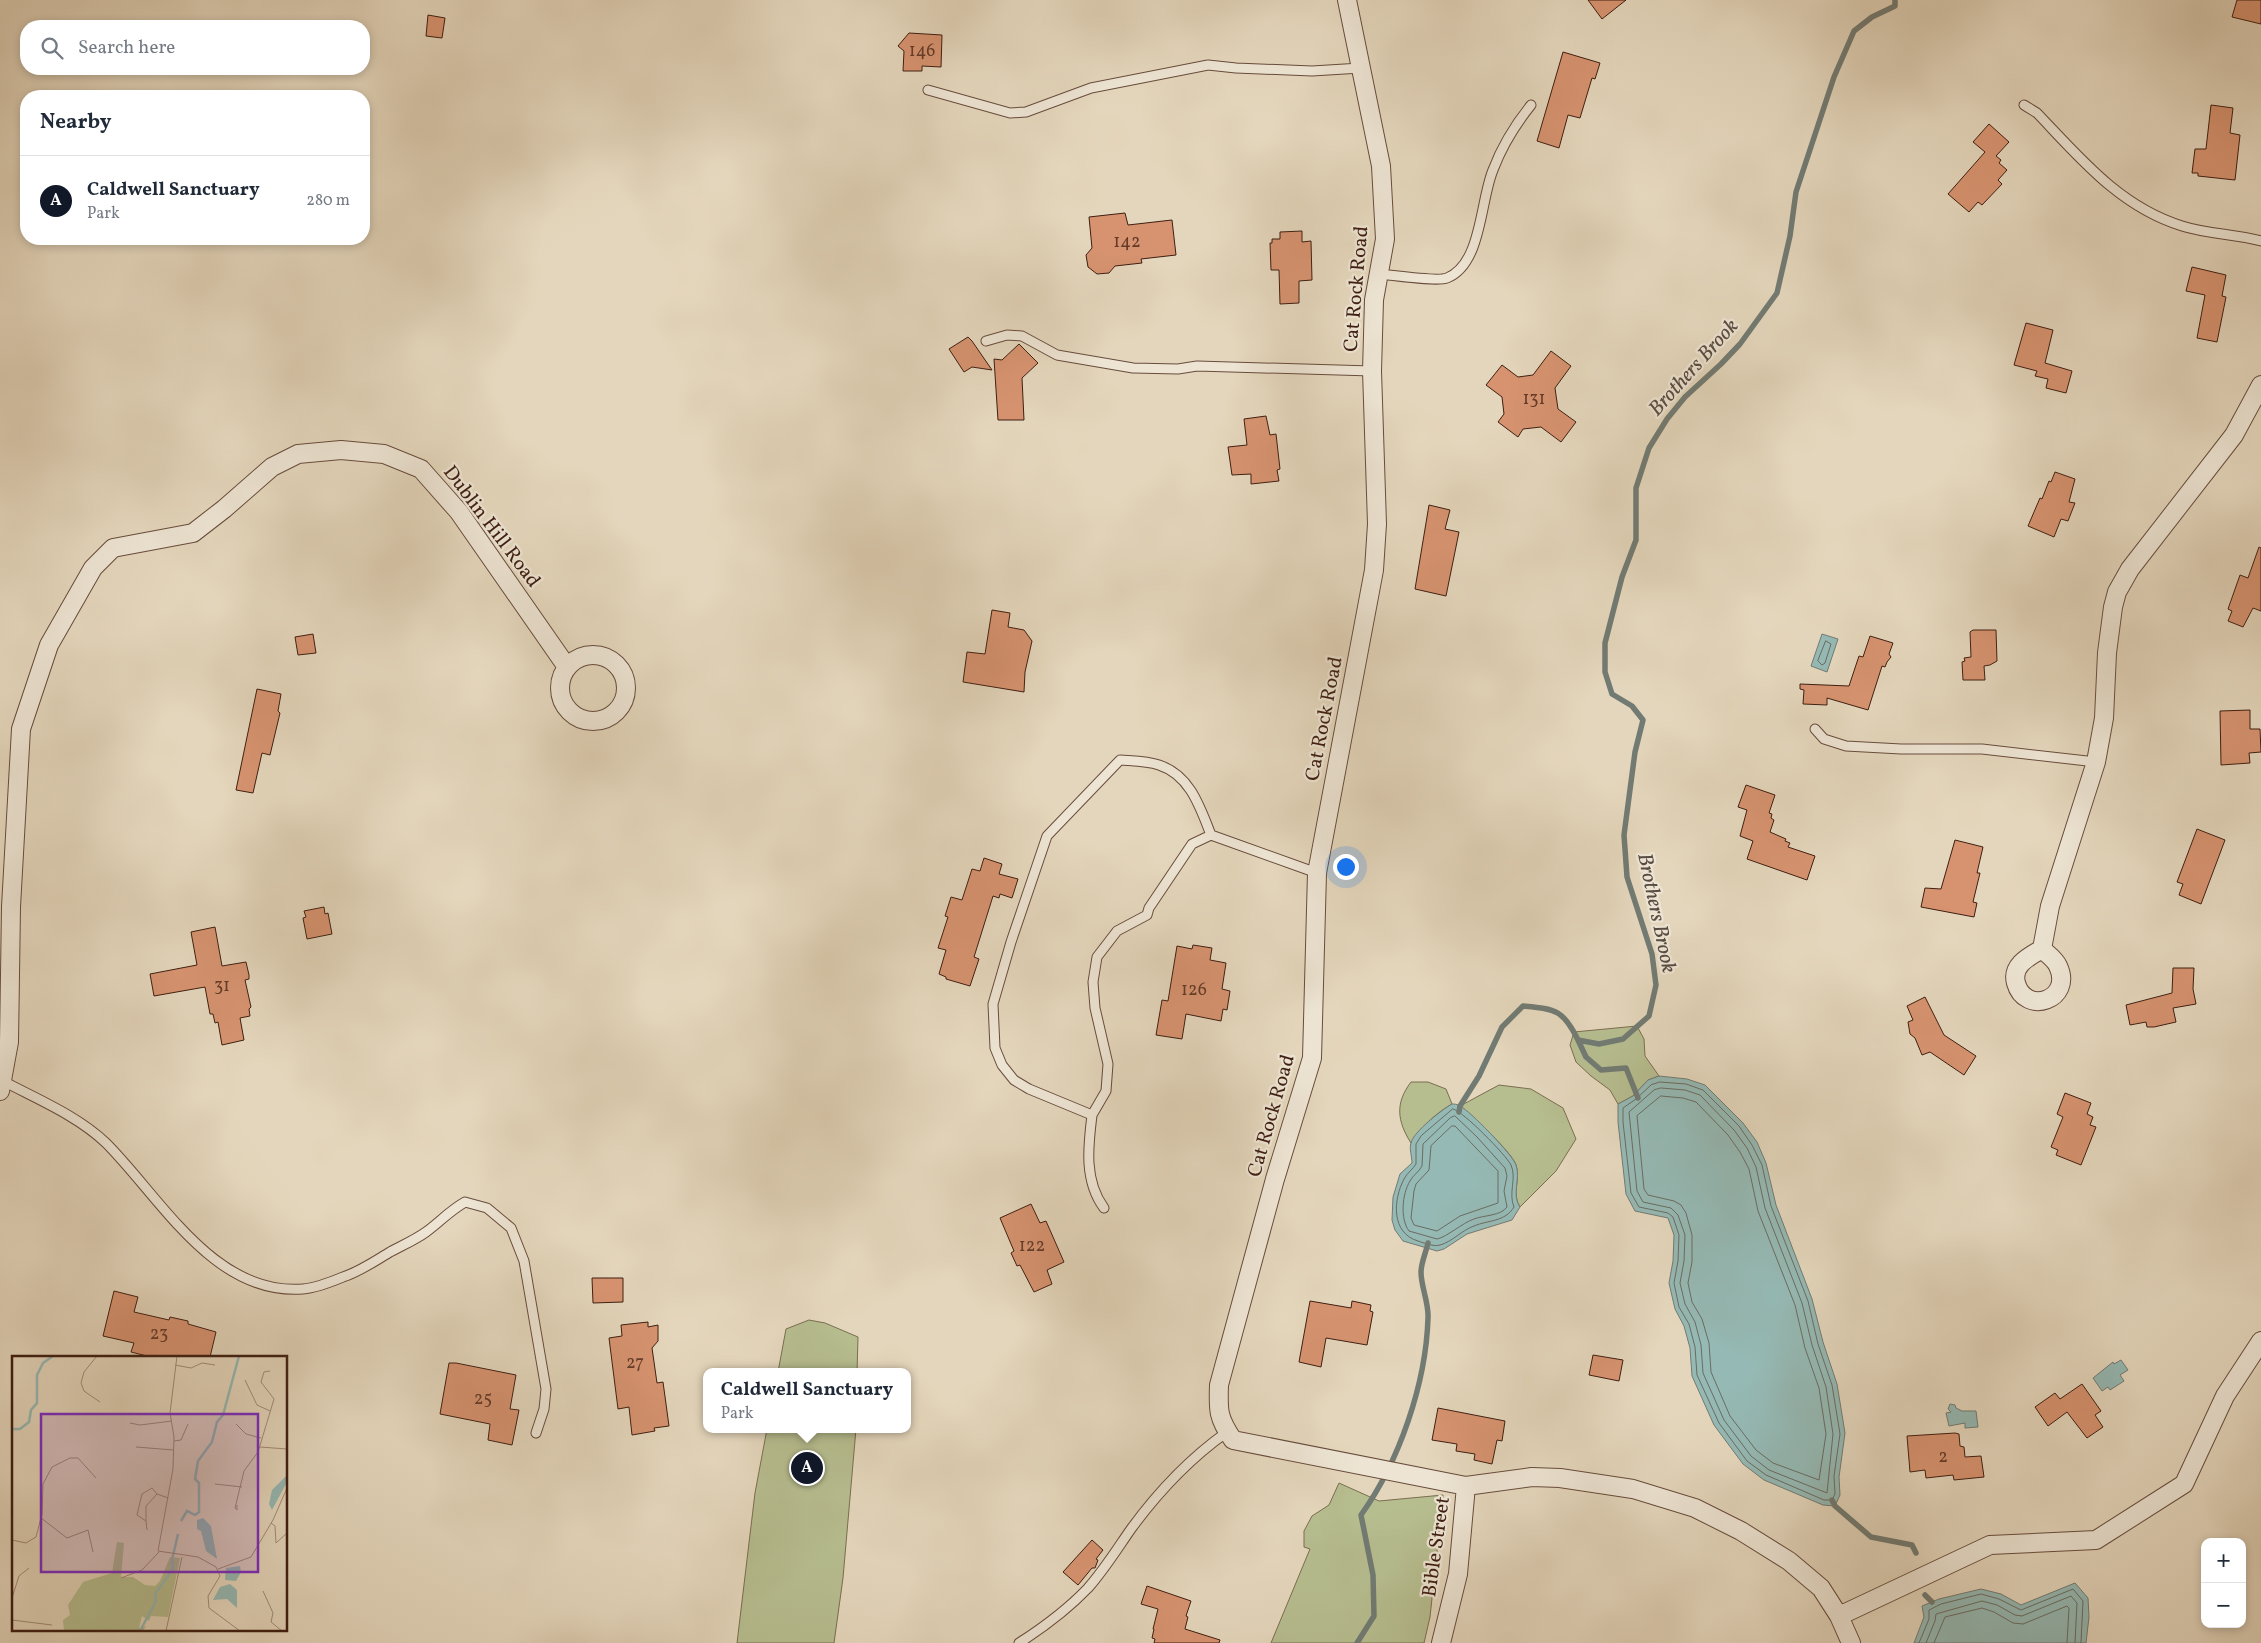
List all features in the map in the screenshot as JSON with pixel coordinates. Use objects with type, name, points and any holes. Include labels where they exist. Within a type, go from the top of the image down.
[{"type":"street","name":"Cat Rock Road","points":[[1227,1432],[1221,1422],[1220,1385],[1275,1179],[1312,1058],[1317,873],[1374,570],[1377,524],[1372,371],[1374,300],[1385,239],[1381,166],[1347,0]]},
{"type":"street","points":[[2042,949],[2050,906],[2096,762],[2104,718],[2107,653],[2113,607],[2117,592],[2130,569],[2234,435],[2261,385]]},
{"type":"street","name":"Dublin Hill Road","points":[[1,1086],[9,1042],[12,907],[21,729],[48,645],[93,568],[113,548],[193,533],[224,510],[272,467],[298,454],[341,450],[384,454],[421,469],[459,512],[568,667]]},
{"type":"street","points":[[1839,1616],[1990,1545],[2096,1540],[2184,1484],[2225,1396],[2261,1341]]},
{"type":"street","points":[[1227,1432],[1233,1440],[1466,1486],[1532,1478],[1560,1478],[1633,1489],[1695,1508],[1741,1531],[1789,1562],[1821,1588],[1839,1616],[1851,1643]]},
{"type":"street","name":"Bible Street","points":[[1441,1643],[1458,1574],[1466,1486]]},
{"type":"lane","points":[[928,90],[1010,113],[1026,112],[1091,88],[1208,65],[1312,71],[1361,68]]},
{"type":"lane","points":[[1378,274],[1444,279],[1458,272],[1469,259],[1492,171],[1513,128],[1531,105]]},
{"type":"lane","points":[[2024,105],[2037,113],[2103,182],[2136,206],[2182,226],[2261,241]]},
{"type":"lane","points":[[986,341],[1007,335],[1022,336],[1057,355],[1133,368],[1178,369],[1197,366],[1372,371]]},
{"type":"lane","points":[[1815,729],[1824,739],[1846,746],[1901,749],[1982,749],[2096,762]]},
{"type":"lane","points":[[1092,1115],[1029,1089],[1014,1080],[1002,1065],[995,1048],[993,1023],[996,992],[1047,836],[1120,760],[1158,764],[1175,772],[1189,786],[1211,835]]},
{"type":"lane","points":[[1104,1208],[1096,1197],[1088,1161],[1092,1115],[1106,1092],[1108,1064],[1096,1008],[1093,982],[1097,957],[1117,930],[1146,915],[1192,844],[1211,835],[1317,873]]},
{"type":"lane","points":[[1,1086],[73,1118],[105,1142],[145,1186],[180,1229],[216,1261],[242,1277],[270,1287],[303,1289],[345,1277],[426,1232],[448,1212],[465,1202],[487,1208],[511,1228],[524,1261],[546,1389],[544,1409],[536,1433]]},
{"type":"lane","points":[[1020,1643],[1048,1624],[1087,1589],[1163,1488],[1187,1464],[1227,1432]]},
{"type":"green space","points":[[1637,1026],[1644,1039],[1645,1056],[1659,1076],[1648,1080],[1633,1096],[1618,1104],[1610,1090],[1576,1062],[1570,1045],[1574,1032]]},
{"type":"green space","points":[[1411,1082],[1428,1082],[1446,1089],[1452,1104],[1429,1121],[1411,1143],[1403,1127],[1400,1105],[1402,1097]]},
{"type":"green space","points":[[1499,1085],[1531,1089],[1563,1108],[1576,1139],[1556,1171],[1520,1207],[1516,1197],[1517,1170],[1513,1159],[1491,1134],[1460,1106]]},
{"type":"green space","points":[[809,1320],[825,1323],[858,1337],[857,1368],[779,1368],[786,1329]]},
{"type":"green space","points":[[766,1433],[856,1433],[843,1578],[834,1643],[737,1643],[755,1493]]},
{"type":"green space","points":[[1339,1483],[1379,1501],[1443,1495],[1430,1617],[1424,1643],[1271,1643],[1310,1549],[1304,1547],[1304,1531],[1312,1516],[1329,1505]]},
{"type":"water","points":[[1822,634],[1838,639],[1827,672],[1811,666]]},
{"type":"water","points":[[1659,1076],[1687,1079],[1705,1085],[1743,1123],[1757,1142],[1766,1163],[1776,1205],[1812,1299],[1823,1342],[1837,1384],[1845,1433],[1839,1477],[1840,1495],[1835,1506],[1823,1505],[1764,1480],[1743,1464],[1714,1425],[1692,1376],[1690,1348],[1684,1326],[1675,1309],[1669,1283],[1673,1261],[1674,1235],[1668,1218],[1635,1211],[1626,1194],[1618,1122],[1618,1104],[1633,1096],[1648,1080]]},
{"type":"water","points":[[1452,1104],[1459,1105],[1465,1109],[1490,1133],[1513,1160],[1517,1170],[1516,1197],[1520,1207],[1512,1220],[1467,1234],[1444,1249],[1437,1251],[1403,1241],[1395,1230],[1392,1220],[1393,1197],[1400,1174],[1412,1163],[1410,1147],[1413,1138],[1429,1121]]},
{"type":"water","points":[[2121,1360],[2128,1370],[2120,1375],[2124,1381],[2110,1390],[2108,1387],[2102,1391],[2093,1378],[2113,1362],[2114,1364]]},
{"type":"water","points":[[1950,1404],[1955,1405],[1956,1408],[1962,1411],[1976,1411],[1978,1427],[1965,1428],[1965,1423],[1949,1426],[1946,1413],[1951,1412],[1948,1409]]},
{"type":"water","points":[[2075,1583],[2088,1598],[2089,1617],[2086,1643],[1914,1643],[1924,1617],[1922,1606],[1939,1599],[1981,1589],[2001,1594],[2021,1605]]},
{"type":"building","points":[[1588,0],[1626,0],[1602,19]]},
{"type":"building","points":[[2237,0],[2261,0],[2261,24],[2232,17]]},
{"type":"building","points":[[428,15],[445,18],[442,38],[426,36]]},
{"type":"building","points":[[909,33],[942,35],[941,67],[922,66],[922,71],[903,71],[904,51],[898,46]]},
{"type":"building","points":[[1563,52],[1600,63],[1595,79],[1592,78],[1580,118],[1568,115],[1559,148],[1537,141]]},
{"type":"building","points":[[2211,105],[2233,108],[2230,133],[2240,135],[2235,180],[2198,176],[2198,173],[2192,173],[2195,149],[2206,149]]},
{"type":"building","points":[[1989,124],[2009,142],[1996,156],[2001,160],[1999,163],[2007,170],[1998,180],[2002,184],[1982,205],[1978,202],[1969,212],[1948,194],[1985,152],[1973,142]]},
{"type":"building","points":[[1125,213],[1128,225],[1172,220],[1176,255],[1141,259],[1142,263],[1115,266],[1109,273],[1097,274],[1088,267],[1086,255],[1092,248],[1089,217]]},
{"type":"building","points":[[1302,231],[1302,242],[1311,241],[1312,280],[1299,281],[1299,303],[1280,304],[1279,270],[1271,270],[1270,243],[1272,243],[1272,239],[1280,239],[1280,232]]},
{"type":"building","points":[[2192,267],[2226,275],[2222,296],[2226,297],[2217,342],[2197,338],[2205,295],[2186,291]]},
{"type":"building","points":[[2026,323],[2053,330],[2045,363],[2072,371],[2066,393],[2046,388],[2048,379],[2035,376],[2037,371],[2014,365]]},
{"type":"building","points":[[968,337],[992,370],[972,367],[964,372],[949,349]]},
{"type":"building","points":[[1019,344],[1038,363],[1022,378],[1024,420],[998,420],[994,359],[1002,360]]},
{"type":"building","points":[[1551,351],[1571,366],[1555,388],[1558,409],[1576,422],[1561,442],[1541,427],[1523,429],[1518,437],[1498,422],[1504,414],[1502,397],[1486,385],[1502,365],[1518,377],[1533,375]]},
{"type":"building","points":[[1266,416],[1270,435],[1276,434],[1280,469],[1277,470],[1279,481],[1251,484],[1251,474],[1232,475],[1228,447],[1247,445],[1244,419]]},
{"type":"building","points":[[2055,472],[2075,479],[2069,502],[2075,503],[2068,521],[2061,519],[2054,537],[2028,526],[2040,498],[2042,499],[2049,481],[2051,482]]},
{"type":"building","points":[[1429,505],[1450,510],[1445,529],[1459,532],[1446,596],[1415,589]]},
{"type":"building","points":[[2259,547],[2261,548],[2261,611],[2253,608],[2243,627],[2228,621],[2232,611],[2228,609],[2240,575],[2248,578]]},
{"type":"building","points":[[992,610],[1010,613],[1008,627],[1024,630],[1032,641],[1025,672],[1024,692],[963,682],[967,652],[985,654]]},
{"type":"building","points":[[1973,630],[1996,630],[1997,661],[1984,666],[1985,680],[1963,680],[1962,662],[1965,661],[1964,658],[1971,657],[1970,632]]},
{"type":"building","points":[[313,634],[316,653],[298,655],[295,637]]},
{"type":"building","points":[[1870,636],[1893,643],[1889,654],[1891,657],[1885,667],[1882,666],[1868,710],[1827,698],[1827,705],[1803,704],[1804,690],[1800,689],[1800,684],[1849,686],[1859,656],[1863,657]]},
{"type":"building","points":[[257,689],[281,694],[278,711],[280,713],[270,755],[262,753],[253,793],[236,790]]},
{"type":"building","points":[[2250,710],[2250,729],[2260,729],[2261,752],[2249,753],[2250,763],[2221,765],[2220,711]]},
{"type":"building","points":[[1746,785],[1775,795],[1769,813],[1772,814],[1771,818],[1774,820],[1770,832],[1786,839],[1785,841],[1790,843],[1788,847],[1815,856],[1807,880],[1747,859],[1753,841],[1740,836],[1747,810],[1738,807]]},
{"type":"building","points":[[2197,829],[2225,840],[2201,904],[2179,895],[2183,884],[2177,882]]},
{"type":"building","points":[[1955,840],[1983,847],[1977,873],[1980,873],[1973,902],[1977,903],[1974,917],[1921,907],[1925,888],[1941,889]]},
{"type":"building","points":[[984,858],[1002,864],[999,874],[1018,879],[1012,898],[1000,894],[999,898],[993,896],[974,957],[979,959],[970,986],[946,979],[946,977],[939,974],[946,950],[938,948],[948,917],[945,916],[951,897],[962,900],[972,869],[980,871]]},
{"type":"building","points":[[324,907],[325,914],[328,913],[332,934],[307,939],[303,918],[306,917],[304,911]]},
{"type":"building","points":[[215,927],[222,966],[246,962],[249,979],[245,980],[251,1007],[249,1009],[250,1016],[240,1018],[244,1040],[222,1045],[218,1022],[215,1023],[213,1014],[210,1014],[205,987],[154,996],[150,974],[197,965],[191,932]]},
{"type":"building","points":[[1193,945],[1212,948],[1210,960],[1226,963],[1222,989],[1230,991],[1227,1010],[1223,1009],[1221,1021],[1186,1014],[1182,1039],[1156,1035],[1162,1000],[1168,1001],[1177,946],[1192,949]]},
{"type":"building","points":[[2173,968],[2194,968],[2193,989],[2196,1004],[2173,1008],[2176,1022],[2154,1027],[2147,1027],[2146,1022],[2130,1025],[2126,1005],[2172,993]]},
{"type":"building","points":[[1925,997],[1944,1035],[1976,1056],[1964,1075],[1930,1052],[1922,1055],[1915,1038],[1910,1034],[1908,1022],[1913,1020],[1907,1006]]},
{"type":"building","points":[[2065,1093],[2091,1103],[2087,1114],[2093,1117],[2090,1125],[2096,1127],[2081,1165],[2056,1155],[2058,1150],[2051,1147],[2063,1117],[2057,1114]]},
{"type":"building","points":[[1031,1204],[1040,1223],[1046,1221],[1064,1262],[1047,1270],[1052,1284],[1034,1292],[1020,1265],[1017,1266],[1011,1253],[1014,1251],[1000,1218]]},
{"type":"building","points":[[592,1278],[623,1278],[623,1302],[593,1303]]},
{"type":"building","points":[[114,1291],[138,1297],[134,1312],[169,1320],[170,1317],[188,1321],[188,1324],[216,1332],[210,1356],[147,1356],[131,1352],[134,1343],[103,1336]]},
{"type":"building","points":[[1310,1301],[1351,1308],[1352,1301],[1371,1305],[1370,1311],[1373,1312],[1367,1345],[1326,1338],[1321,1367],[1299,1362]]},
{"type":"building","points":[[648,1322],[648,1327],[658,1325],[658,1341],[652,1348],[657,1383],[663,1382],[669,1426],[654,1428],[655,1431],[632,1435],[629,1407],[618,1409],[609,1338],[622,1336],[621,1325]]},
{"type":"building","points":[[1593,1355],[1623,1360],[1619,1381],[1589,1375]]},
{"type":"building","points":[[449,1363],[516,1375],[510,1409],[519,1410],[512,1445],[488,1440],[490,1424],[440,1414]]},
{"type":"building","points":[[2082,1384],[2101,1411],[2095,1415],[2103,1427],[2087,1438],[2067,1412],[2048,1426],[2035,1407],[2055,1393],[2060,1399]]},
{"type":"building","points":[[1438,1408],[1505,1421],[1502,1441],[1497,1440],[1492,1464],[1474,1460],[1475,1454],[1456,1451],[1457,1444],[1432,1440]]},
{"type":"building","points":[[1959,1434],[1960,1446],[1964,1447],[1965,1457],[1981,1456],[1984,1477],[1954,1480],[1953,1475],[1926,1478],[1925,1470],[1910,1472],[1907,1436]]},
{"type":"building","points":[[1092,1540],[1103,1550],[1096,1559],[1098,1560],[1095,1568],[1092,1568],[1078,1585],[1063,1572]]},
{"type":"building","points":[[1147,1586],[1191,1601],[1186,1616],[1188,1617],[1185,1629],[1220,1640],[1219,1643],[1154,1643],[1155,1639],[1152,1638],[1153,1629],[1158,1609],[1141,1604]]},
{"type":"waterway","name":"Brothers Brook","points":[[1459,1112],[1460,1106],[1479,1076],[1502,1027],[1523,1006],[1551,1010],[1568,1022],[1578,1040],[1599,1044],[1623,1039],[1649,1016],[1656,985],[1652,954],[1627,877],[1624,835],[1635,752],[1643,720],[1632,706],[1612,694],[1605,672],[1605,643],[1622,577],[1636,540],[1636,488],[1649,448],[1667,419],[1685,397],[1740,344],[1777,293],[1790,236],[1796,192],[1834,77],[1854,31],[1872,17],[1895,6],[1895,0]]},
{"type":"waterway","points":[[1578,1040],[1586,1057],[1601,1070],[1626,1068],[1638,1098]]},
{"type":"waterway","name":"Brothers Brook","points":[[1357,1643],[1374,1616],[1373,1575],[1361,1515],[1387,1471],[1408,1421],[1416,1395],[1426,1343],[1428,1312],[1421,1272],[1428,1243]]},
{"type":"waterway","points":[[1832,1500],[1835,1506],[1871,1537],[1912,1545],[1916,1553]]},
{"type":"waterway","points":[[1925,1595],[1932,1602]]},
{"type":"place","name":"Caldwell Sanctuary","points":[[807,1468]]}]
